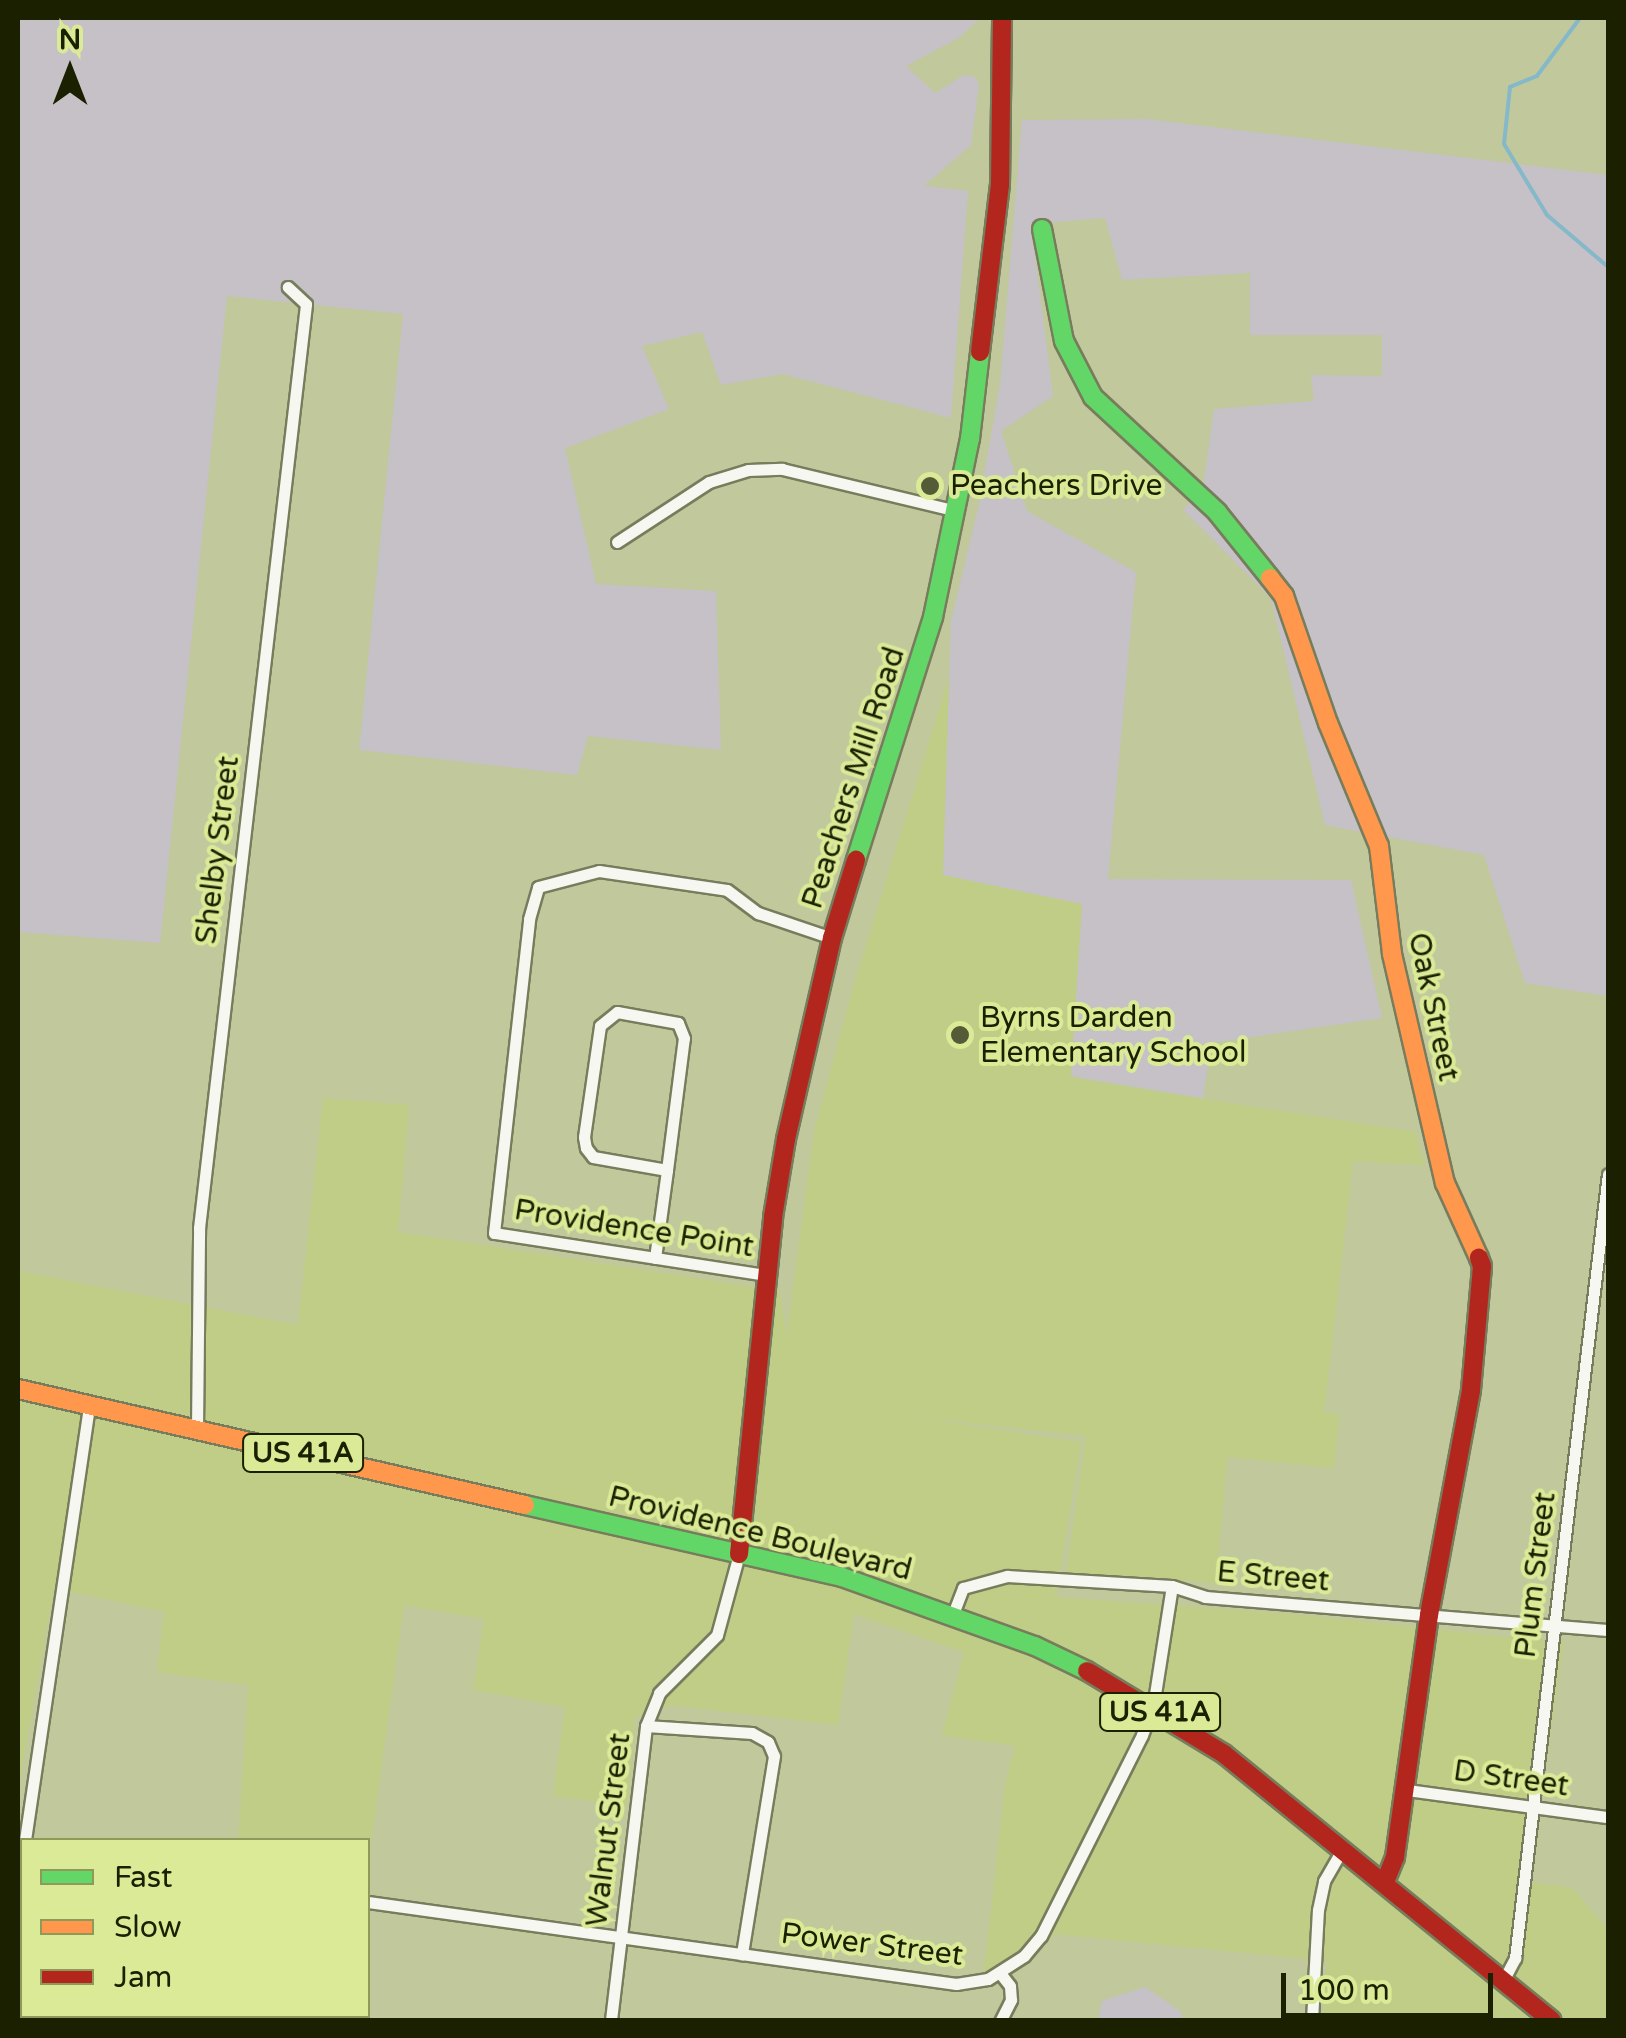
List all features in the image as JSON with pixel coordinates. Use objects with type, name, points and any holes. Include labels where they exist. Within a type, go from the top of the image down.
[{"type":"main road","name":"Peachers Mill Road","points":[[739,1554],[766,1275],[786,1139],[832,938],[933,617],[957,511],[982,366],[1000,185],[1002,18]]},
{"type":"main road","name":"Oak Street","points":[[1042,229],[1064,341],[1093,397],[1111,418],[1217,512],[1284,596],[1328,722],[1378,846],[1392,954],[1445,1183],[1482,1266],[1471,1390],[1428,1616],[1407,1790],[1395,1857],[1385,1882]]},
{"type":"main road","name":"Providence Boulevard","points":[[18,1389],[842,1577],[1035,1646],[1153,1708],[1224,1754],[1551,2020]]},
{"type":"street","name":"Shelby Street","points":[[197,1428],[199,1228],[306,304],[288,286]]},
{"type":"street","points":[[618,542],[695,489],[748,470],[782,469],[957,511]]},
{"type":"street","name":"Providence Point","points":[[766,1275],[494,1233],[520,980],[538,887],[600,871],[728,890],[758,914],[832,938]]},
{"type":"street","points":[[655,1258],[667,1170],[684,1038],[678,1023],[617,1012],[600,1026],[584,1138],[586,1148],[592,1157],[667,1170]]},
{"type":"street","name":"Plum Street","points":[[1504,1979],[1515,1958],[1608,1174]]},
{"type":"street","points":[[25,1838],[89,1405]]},
{"type":"street","name":"Walnut Street","points":[[612,2020],[646,1726],[659,1693],[717,1635],[739,1554]]},
{"type":"street","name":"E Street","points":[[953,1614],[963,1588],[1008,1576],[1172,1586],[1204,1597],[1608,1630]]},
{"type":"street","name":"Power Street","points":[[370,1902],[964,1985],[1000,1973],[1041,1936],[1153,1708],[1172,1586]]},
{"type":"street","points":[[646,1726],[752,1732],[768,1742],[774,1756],[742,1954]]},
{"type":"street","name":"D Street","points":[[1407,1790],[1608,1817]]},
{"type":"street","points":[[1312,2020],[1318,1910],[1324,1881],[1343,1848]]},
{"type":"street","points":[[1000,1973],[1010,1986],[1011,2000],[1002,2020]]},
{"type":"shaded area","points":[[18,18],[980,18],[960,37],[906,66],[935,93],[964,75],[975,77],[979,85],[971,145],[924,186],[968,191],[951,418],[783,374],[721,385],[702,332],[642,346],[669,409],[565,448],[596,584],[716,591],[721,750],[588,736],[577,775],[359,750],[403,314],[227,296],[160,943],[18,932]]},
{"type":"shaded area","points":[[1147,119],[1608,175],[1608,996],[1525,983],[1484,855],[1325,825],[1271,598],[1183,510],[1203,487],[1214,409],[1314,401],[1311,375],[1382,376],[1382,335],[1250,335],[1250,273],[1122,280],[1105,218],[1031,224],[1053,396],[1001,431],[1027,511],[1136,572],[1108,879],[1351,880],[1382,1018],[1211,1043],[1203,1098],[1071,1076],[1082,904],[943,875],[951,621],[978,509],[1000,385],[1022,120]]},
{"type":"shaded area","points":[[954,661],[1118,677],[1076,1079],[1415,1132],[1425,1165],[1353,1161],[1324,1412],[1339,1415],[1334,1468],[1227,1457],[1216,1583],[1066,1573],[1086,1436],[912,1417],[1081,1442],[1056,1597],[1290,1614],[1564,1643],[1529,1882],[1572,1888],[1608,1929],[1608,2020],[1323,2020],[1327,1961],[1055,1934],[1025,1967],[988,1988],[984,1972],[1005,1785],[1015,1746],[942,1735],[964,1652],[854,1614],[838,1725],[670,1705],[635,1717],[627,1806],[553,1796],[565,1707],[473,1690],[484,1619],[404,1605],[370,1850],[370,1838],[238,1838],[248,1685],[157,1672],[164,1612],[54,1588],[18,1791],[18,1271],[298,1325],[323,1098],[409,1105],[398,1232],[779,1291],[787,1334],[814,1133],[852,991]]},
{"type":"shaded area","points":[[1145,1987],[1181,2012],[1183,2020],[1098,2020],[1102,2001]]},
{"type":"waterway","points":[[1580,18],[1537,76],[1510,87],[1504,144],[1547,215],[1608,267]]},
{"type":"traffic: fast","points":[[1042,229],[1064,341],[1093,397],[1217,512],[1270,578]]},
{"type":"traffic: fast","points":[[856,860],[933,617],[970,439],[980,352]]},
{"type":"traffic: fast","points":[[525,1505],[842,1577],[1035,1646],[1087,1671]]},
{"type":"traffic: slow","points":[[1270,578],[1284,596],[1328,723],[1379,846],[1392,954],[1445,1183],[1479,1258]]},
{"type":"traffic: slow","points":[[18,1389],[525,1505]]},
{"type":"traffic: jam","points":[[980,352],[1000,185],[1002,18]]},
{"type":"traffic: jam","points":[[739,1554],[773,1217],[786,1139],[832,938],[856,860]]},
{"type":"traffic: jam","points":[[1385,1882],[1395,1857],[1429,1615],[1471,1390],[1482,1266],[1479,1258]]},
{"type":"traffic: jam","points":[[1087,1671],[1224,1754],[1551,2020]]},
{"type":"place","name":"Peachers Drive","points":[[930,486]]},
{"type":"place","name":"Byrns Darden Elementary School","points":[[960,1035]]}]
